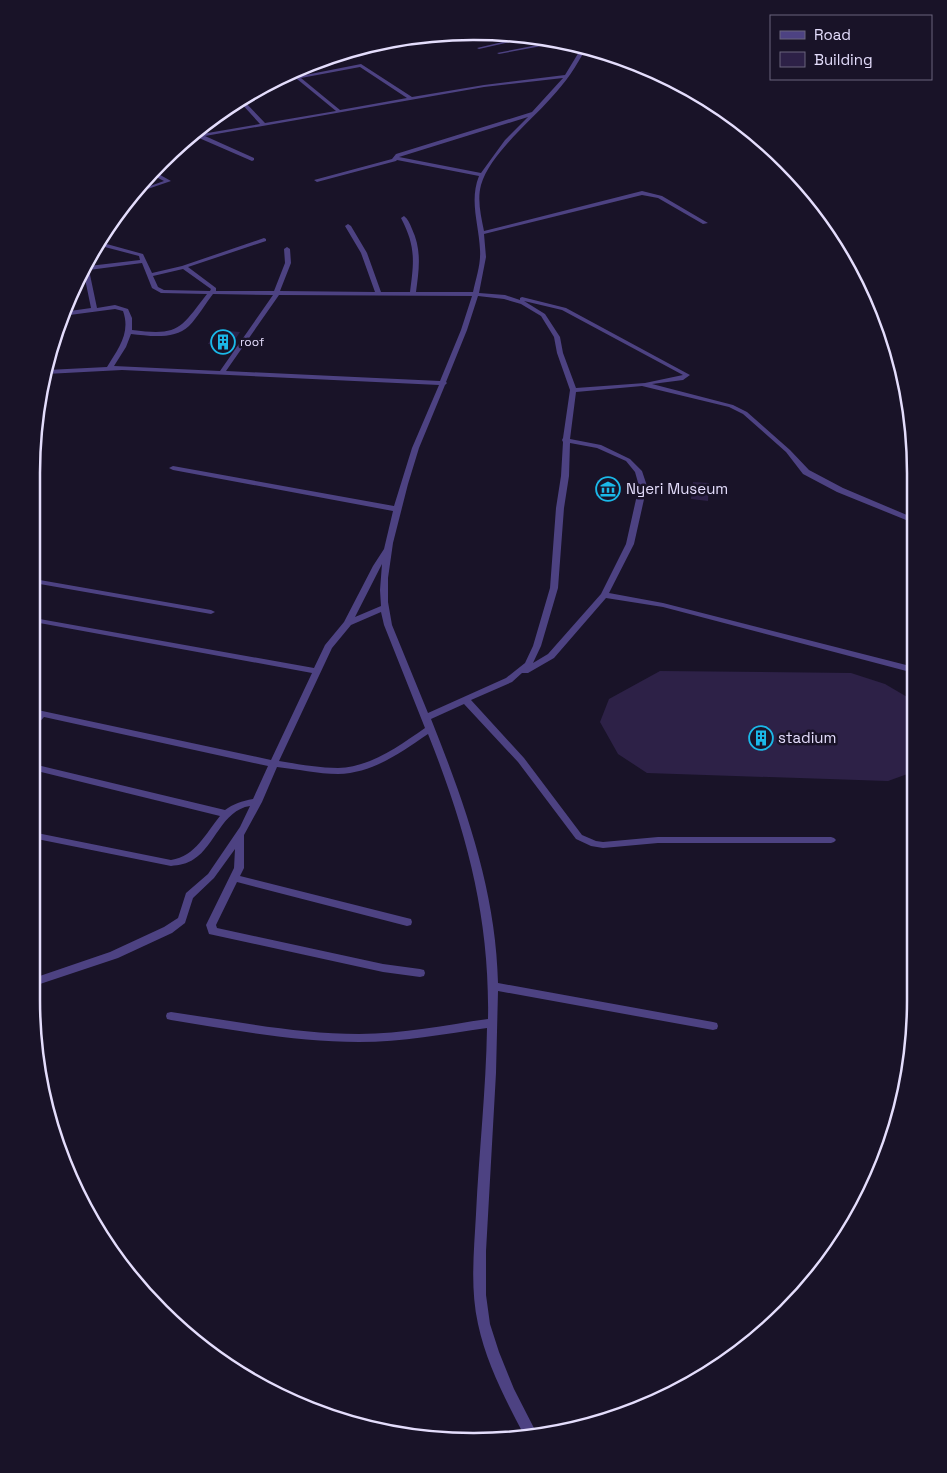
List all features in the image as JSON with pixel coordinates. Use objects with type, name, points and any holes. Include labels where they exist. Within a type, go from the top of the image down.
[{"type":"street","points":[[479,48],[508,42]]},
{"type":"street","points":[[499,53],[541,46]]},
{"type":"street","points":[[529,1429],[501,1371],[485,1325],[479,1288],[482,1173],[486,1139],[492,1023],[490,939],[477,868],[460,806],[388,625],[384,608],[388,551],[397,509],[419,438],[444,382],[475,294],[482,266],[481,234],[476,198],[482,175],[568,76],[580,54]]},
{"type":"street","points":[[298,78],[360,65],[410,98]]},
{"type":"street","points":[[203,135],[410,98],[484,86],[568,76]]},
{"type":"street","points":[[298,78],[340,111]]},
{"type":"street","points":[[245,105],[264,125]]},
{"type":"street","points":[[317,180],[394,160],[398,155],[536,113]]},
{"type":"street","points":[[202,137],[252,159]]},
{"type":"street","points":[[397,158],[482,175]]},
{"type":"street","points":[[148,188],[168,181],[159,176]]},
{"type":"street","points":[[481,234],[642,193],[660,197],[704,223]]},
{"type":"street","points":[[404,218],[418,252],[413,292]]},
{"type":"street","points":[[348,226],[364,253],[378,292]]},
{"type":"street","points":[[151,275],[184,267],[264,240]]},
{"type":"street","points":[[106,245],[138,254],[144,261],[155,288],[163,292],[276,294],[413,292],[475,294],[535,301],[564,309],[687,375],[683,378],[642,384],[573,390]]},
{"type":"street","points":[[222,372],[276,294],[288,263],[287,249]]},
{"type":"street","points":[[92,268],[144,261]]},
{"type":"street","points":[[130,332],[161,334],[182,329],[214,289],[184,267]]},
{"type":"street","points":[[88,276],[94,309]]},
{"type":"street","points":[[505,297],[535,308],[543,315],[557,337],[573,390],[566,440],[565,476],[554,588],[537,646],[528,664],[509,680]]},
{"type":"street","points":[[71,313],[115,308],[126,310],[131,324],[130,332],[110,368]]},
{"type":"street","points":[[52,372],[110,368],[444,382]]},
{"type":"street","points":[[244,376],[444,382]]},
{"type":"street","points":[[642,384],[731,406],[745,414],[788,451],[806,472],[840,490],[907,517]]},
{"type":"street","points":[[425,718],[509,680],[552,656],[604,595],[630,544],[642,486],[638,470],[628,460],[598,446],[566,440]]},
{"type":"street","points":[[173,468],[397,509]]},
{"type":"street","points":[[40,980],[114,955],[168,930],[182,920],[189,896],[211,876],[240,834],[275,764],[328,647],[348,622],[377,566],[388,551]]},
{"type":"street","points":[[40,581],[211,612]]},
{"type":"street","points":[[604,595],[663,605],[907,668]]},
{"type":"street","points":[[348,622],[384,608]]},
{"type":"street","points":[[40,621],[316,670]]},
{"type":"street","points":[[466,700],[521,760],[579,837],[586,842],[603,845],[658,840],[831,840]]},
{"type":"street","points":[[40,712],[275,764],[319,770],[357,769],[386,758],[430,729]]},
{"type":"street","points":[[40,769],[226,814]]},
{"type":"street","points":[[40,837],[171,863],[193,856],[200,850],[226,814],[238,804],[257,802]]},
{"type":"street","points":[[240,834],[239,868],[233,878],[231,889],[211,925],[213,931],[383,968],[420,973]]},
{"type":"street","points":[[233,878],[407,922]]},
{"type":"street","points":[[492,986],[713,1026]]},
{"type":"street","points":[[171,1016],[328,1037],[358,1038],[389,1038],[492,1023]]},
{"type":"building","points":[[217,330],[240,332],[231,346],[208,344]]},
{"type":"building","name":"Nyeri Museum","points":[[597,480],[617,481],[617,497],[596,496]]},
{"type":"building","points":[[693,482],[709,483],[708,501],[691,499]]},
{"type":"building","name":"stadium","points":[[660,671],[851,673],[885,684],[907,697],[907,774],[888,781],[647,773],[618,754],[600,722],[609,699]]},
{"type":"place","name":"roof","points":[[223,342]]},
{"type":"place","name":"Nyeri Museum","points":[[608,489]]},
{"type":"place","name":"stadium","points":[[761,738]]}]
